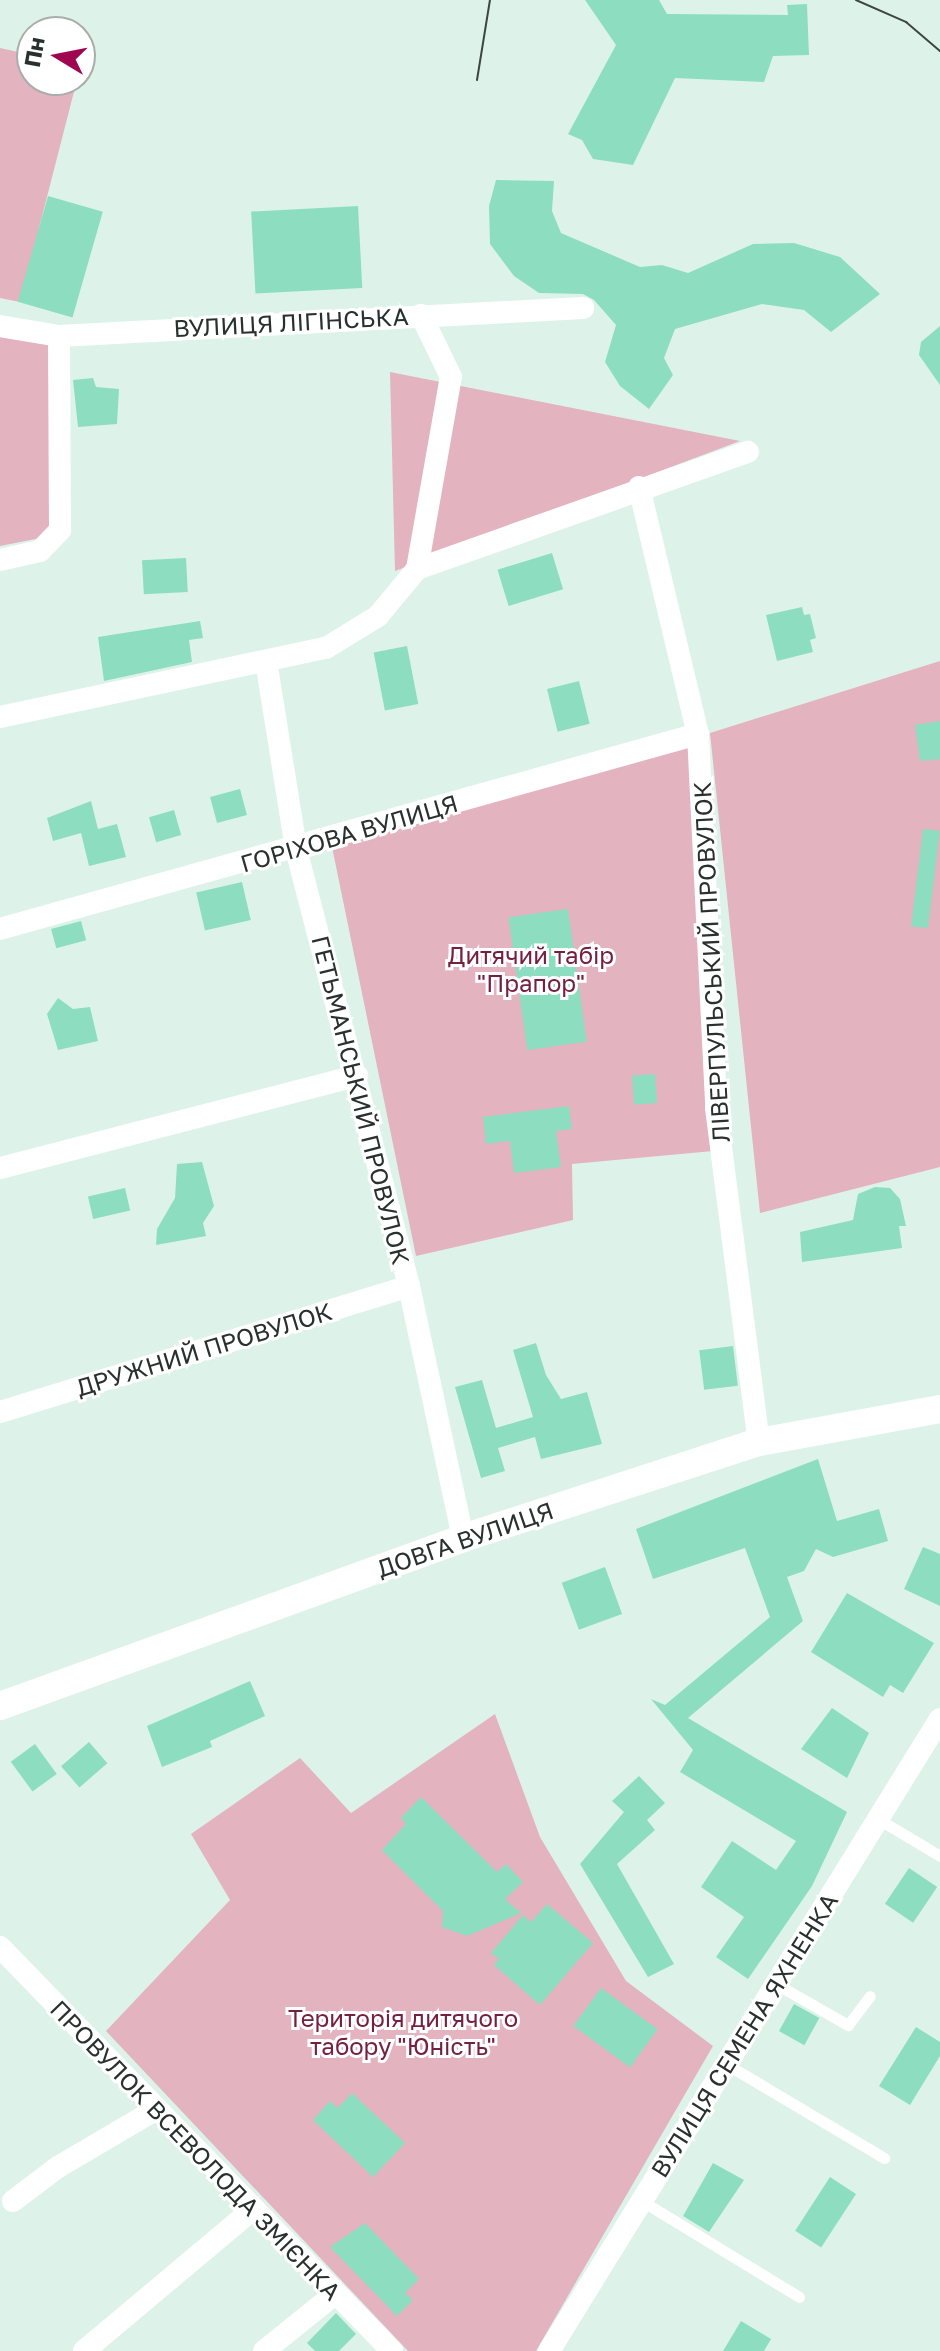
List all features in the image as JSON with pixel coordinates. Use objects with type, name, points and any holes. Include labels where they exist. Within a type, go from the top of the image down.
[{"type":"street","name":"ВУЛИЦЯ ЛІГІНСЬКА","points":[[0,326],[59,336],[583,308]]},
{"type":"street","points":[[0,717],[326,648],[378,616],[417,569],[451,377],[421,315]]},
{"type":"street","points":[[0,560],[40,551],[60,530],[59,336]]},
{"type":"street","points":[[417,569],[639,487],[748,452]]},
{"type":"street","name":"ЛІВЕРПУЛЬСЬКИЙ ПРОВУЛОК","points":[[639,487],[698,734],[716,1108],[759,1442]]},
{"type":"street","name":"ГЕТЬМАНСЬКИЙ ПРОВУЛОК","points":[[266,661],[296,849],[409,1286],[463,1538]]},
{"type":"street","name":"ГОРІХОВА ВУЛИЦЯ","points":[[0,929],[296,849],[698,734]]},
{"type":"street","points":[[0,1168],[357,1076]]},
{"type":"street","name":"ДРУЖНИЙ ПРОВУЛОК","points":[[0,1412],[409,1286]]},
{"type":"street","name":"ДОВГА ВУЛИЦЯ","points":[[0,1706],[463,1538],[759,1442],[940,1409]]},
{"type":"street","name":"ВУЛИЦЯ СЕМЕНА ЯХНЕНКА","points":[[549,2351],[940,1719]]},
{"type":"street","name":"ПРОВУЛОК ВСЕВОЛОДА ЗМІЄНКА","points":[[0,1948],[392,2351]]},
{"type":"street","points":[[13,2201],[58,2167],[155,2110]]},
{"type":"street","points":[[84,2351],[252,2210]]},
{"type":"street","points":[[264,2351],[335,2294]]},
{"type":"lane","points":[[878,1819],[940,1856]]},
{"type":"lane","points":[[776,1984],[848,2025],[870,1996]]},
{"type":"lane","points":[[726,2064],[884,2158]]},
{"type":"lane","points":[[642,2201],[799,2297]]},
{"type":"green space","points":[[0,48],[16,52],[16,96],[73,96],[20,302],[0,298]]},
{"type":"green space","points":[[0,333],[48,340],[61,534],[0,546]]},
{"type":"green space","points":[[390,372],[740,441],[395,571]]},
{"type":"green space","points":[[940,661],[940,1167],[760,1213],[710,733]]},
{"type":"green space","name":"Дитячий табір \"Прапор\"","points":[[691,744],[713,1151],[572,1164],[573,1220],[416,1256],[332,847]]},
{"type":"green space","name":"Територія дитячого табору \"Юність\"","points":[[495,1714],[540,1837],[626,1981],[713,2046],[536,2351],[408,2351],[106,2031],[230,1900],[191,1834],[300,1758],[351,1813]]},
{"type":"building","points":[[585,0],[659,0],[667,14],[788,15],[787,5],[807,4],[809,55],[773,56],[764,82],[675,78],[633,165],[593,159],[582,140],[568,134],[616,45]]},
{"type":"building","points":[[496,180],[554,181],[552,211],[561,233],[640,267],[662,265],[688,273],[753,244],[794,243],[840,257],[880,294],[831,332],[804,310],[762,304],[675,329],[664,358],[673,375],[649,409],[620,386],[605,362],[616,325],[594,300],[583,294],[539,293],[514,276],[490,244],[489,206]]},
{"type":"building","points":[[48,196],[103,212],[72,317],[18,302]]},
{"type":"building","points":[[358,206],[362,288],[255,293],[251,212]]},
{"type":"building","points":[[940,326],[940,385],[919,355],[921,342]]},
{"type":"building","points":[[93,378],[96,387],[119,389],[117,424],[78,427],[73,380]]},
{"type":"building","points":[[552,553],[563,589],[509,606],[497,570]]},
{"type":"building","points":[[186,558],[188,592],[144,594],[142,560]]},
{"type":"building","points":[[802,607],[804,615],[810,614],[816,638],[810,640],[813,652],[777,661],[766,615]]},
{"type":"building","points":[[200,621],[203,638],[189,640],[192,662],[104,681],[98,637]]},
{"type":"building","points":[[407,646],[418,704],[385,710],[374,652]]},
{"type":"building","points":[[579,681],[590,724],[558,732],[547,689]]},
{"type":"building","points":[[940,721],[940,759],[920,761],[915,725]]},
{"type":"building","points":[[240,789],[247,815],[217,823],[210,797]]},
{"type":"building","points":[[91,801],[98,829],[117,824],[126,857],[89,866],[81,833],[53,841],[47,818]]},
{"type":"building","points":[[174,810],[181,835],[156,842],[149,817]]},
{"type":"building","points":[[923,829],[940,831],[928,928],[911,926]]},
{"type":"building","points":[[242,882],[251,920],[205,931],[196,893]]},
{"type":"building","points":[[568,909],[587,1042],[527,1050],[509,917]]},
{"type":"building","points":[[81,921],[86,940],[56,948],[51,929]]},
{"type":"building","points":[[58,998],[73,1009],[90,1007],[98,1041],[58,1050],[47,1014]]},
{"type":"building","points":[[655,1074],[657,1103],[634,1105],[632,1076]]},
{"type":"building","points":[[569,1106],[572,1129],[556,1131],[561,1167],[514,1173],[510,1141],[486,1144],[483,1117]]},
{"type":"building","points":[[202,1162],[214,1206],[203,1223],[206,1236],[156,1245],[157,1229],[175,1198],[177,1164]]},
{"type":"building","points":[[875,1187],[890,1188],[900,1199],[906,1226],[899,1226],[902,1248],[802,1262],[800,1232],[853,1220],[858,1194]]},
{"type":"building","points":[[125,1188],[130,1210],[93,1219],[88,1197]]},
{"type":"building","points":[[536,1343],[546,1375],[561,1399],[587,1392],[602,1444],[541,1459],[535,1437],[498,1448],[505,1471],[481,1478],[455,1387],[482,1380],[496,1428],[533,1417],[513,1350]]},
{"type":"building","points":[[733,1346],[738,1386],[704,1390],[699,1350]]},
{"type":"building","points":[[818,1459],[837,1521],[879,1509],[888,1541],[833,1557],[816,1549],[804,1571],[787,1577],[803,1621],[688,1718],[847,1812],[812,1886],[748,1979],[716,1957],[744,1917],[701,1887],[732,1841],[776,1870],[796,1841],[680,1772],[693,1750],[651,1699],[665,1705],[770,1617],[745,1548],[653,1579],[636,1529]]},
{"type":"building","points":[[923,1547],[940,1554],[940,1606],[904,1589]]},
{"type":"building","points":[[605,1567],[622,1614],[579,1630],[562,1583]]},
{"type":"building","points":[[847,1593],[934,1643],[903,1693],[890,1685],[883,1697],[811,1652]]},
{"type":"building","points":[[250,1681],[265,1716],[210,1741],[212,1747],[162,1767],[147,1726]]},
{"type":"building","points":[[832,1708],[869,1733],[847,1778],[801,1749]]},
{"type":"building","points":[[89,1742],[107,1763],[79,1787],[61,1766]]},
{"type":"building","points":[[35,1744],[57,1774],[32,1792],[11,1762]]},
{"type":"building","points":[[639,1776],[665,1803],[647,1820],[655,1830],[617,1864],[674,1964],[648,1977],[580,1864],[624,1812],[612,1801]]},
{"type":"building","points":[[421,1797],[497,1872],[506,1864],[523,1882],[505,1899],[521,1913],[467,1936],[442,1927],[443,1911],[382,1850],[406,1824],[401,1818]]},
{"type":"building","points":[[909,1868],[937,1887],[913,1923],[885,1904]]},
{"type":"building","points":[[547,1904],[593,1943],[540,2005],[494,1965],[499,1959],[491,1953],[523,1915],[531,1922]]},
{"type":"building","points":[[601,1988],[658,2029],[630,2067],[573,2026]]},
{"type":"building","points":[[794,2004],[819,2018],[804,2045],[779,2031]]},
{"type":"building","points":[[916,2027],[940,2042],[940,2056],[910,2105],[879,2086]]},
{"type":"building","points":[[352,2093],[405,2143],[373,2177],[313,2120],[330,2101],[338,2108]]},
{"type":"building","points":[[713,2163],[744,2180],[709,2232],[683,2216]]},
{"type":"building","points":[[830,2177],[856,2194],[821,2248],[795,2231]]},
{"type":"building","points":[[365,2223],[419,2279],[405,2293],[413,2300],[397,2316],[330,2247]]},
{"type":"building","points":[[336,2313],[356,2334],[339,2351],[315,2351],[307,2343]]},
{"type":"building","points":[[741,2321],[771,2339],[764,2351],[723,2351]]},
{"type":"tram line","points":[[477,80],[490,0]]},
{"type":"tram line","points":[[856,0],[906,22],[940,51]]}]
